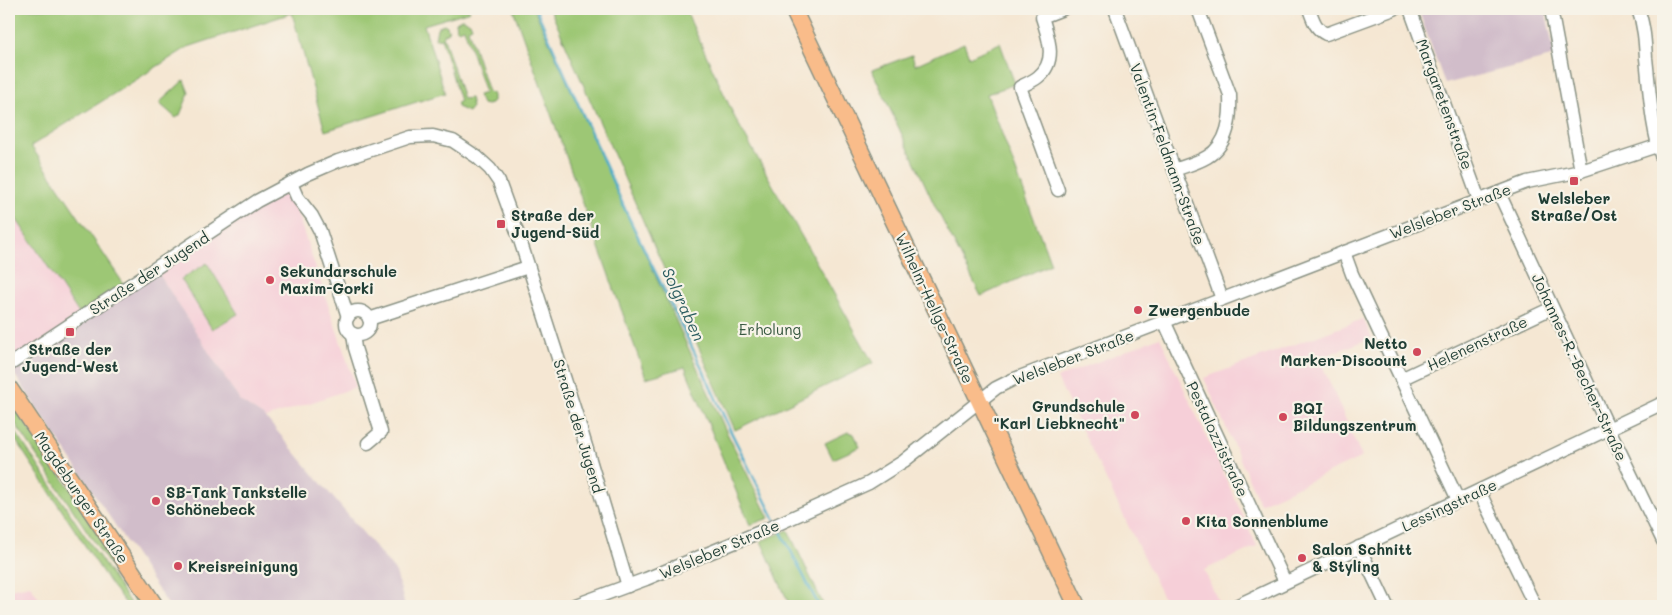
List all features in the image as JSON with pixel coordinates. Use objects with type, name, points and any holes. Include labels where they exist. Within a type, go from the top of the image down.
[{"type":"main road","name":"Wilhelm-Hellge-Straße","points":[[793,9],[1077,606]]},
{"type":"main road","name":"Magdeburger Straße","points":[[9,388],[155,606]]},
{"type":"street","points":[[1058,190],[1020,87],[1039,76],[1049,63],[1050,47],[1042,17],[1064,9]]},
{"type":"street","name":"Valentin-Feldmann-Straße","points":[[1115,9],[1222,299]]},
{"type":"street","points":[[1174,170],[1208,156],[1224,139],[1228,126],[1230,95],[1198,9]]},
{"type":"street","points":[[1309,9],[1320,32],[1326,34],[1394,9]]},
{"type":"street","name":"Margaretenstraße","points":[[1410,9],[1479,200]]},
{"type":"street","points":[[1552,9],[1581,171]]},
{"type":"street","points":[[1638,9],[1643,26],[1651,106],[1663,161]]},
{"type":"street","name":"Straße der Jugend","points":[[9,366],[257,201],[291,183],[338,161],[410,138],[433,136],[453,141],[490,169],[498,182],[579,422],[628,586]]},
{"type":"street","name":"Welsleber Straße","points":[[573,606],[628,586],[779,524],[869,483],[904,461],[996,388],[1012,380],[1527,182],[1581,171],[1660,145]]},
{"type":"street","points":[[291,183],[297,197],[312,216],[320,231],[348,317],[346,325],[353,334],[361,335],[369,328],[369,319],[364,313],[359,311],[350,314],[348,317]]},
{"type":"street","name":"Johannes-R.-Becher-Straße","points":[[1499,193],[1663,541]]},
{"type":"street","points":[[1344,252],[1352,274],[1458,500]]},
{"type":"street","points":[[369,319],[528,267]]},
{"type":"street","name":"Helenenstraße","points":[[1402,379],[1552,308]]},
{"type":"street","name":"Pestalozzistraße","points":[[1164,321],[1285,582]]},
{"type":"street","points":[[353,334],[354,348],[381,432],[368,443]]},
{"type":"street","name":"Lessingstraße","points":[[1236,606],[1250,603],[1285,582],[1663,403]]},
{"type":"street","points":[[1479,491],[1535,606]]},
{"type":"street","points":[[1359,547],[1387,606]]},
{"type":"shaded area","points":[[1418,9],[1545,9],[1555,56],[1445,84]]},
{"type":"shaded area","points":[[288,186],[356,387],[266,418],[240,401],[157,271]]},
{"type":"shaded area","points":[[9,208],[82,318],[9,366]]},
{"type":"shaded area","points":[[157,271],[240,401],[266,418],[396,572],[405,606],[169,606],[9,366]]},
{"type":"shaded area","name":"BQI Bildungszentrum","points":[[1363,319],[1372,338],[1319,358],[1362,457],[1260,504],[1204,378]]},
{"type":"shaded area","points":[[1160,337],[1257,546],[1204,570],[1220,605],[1217,606],[1167,606],[1057,378]]},
{"type":"shaded area","points":[[30,585],[44,606],[9,606],[9,589]]},
{"type":"green space","points":[[9,9],[469,9],[470,11],[424,25],[445,93],[325,131],[292,13],[188,47],[31,146],[127,289],[82,318],[9,208]]},
{"type":"green space","points":[[513,9],[534,9],[727,433],[769,518],[750,525],[685,367],[646,378]]},
{"type":"green space","name":"Erholung","points":[[550,9],[685,9],[735,118],[873,363],[735,430]]},
{"type":"green space","points":[[461,19],[471,24],[472,27],[468,29],[488,92],[493,94],[493,101],[488,105],[482,104],[478,95],[485,93],[464,28],[457,30],[456,22]]},
{"type":"green space","points":[[444,24],[449,32],[443,35],[463,99],[470,98],[472,107],[468,112],[457,107],[457,102],[460,101],[441,38],[435,39],[437,28]]},
{"type":"green space","points":[[964,43],[969,57],[1000,43],[1015,84],[987,94],[1051,264],[981,296],[934,204],[872,70],[912,55],[915,65]]},
{"type":"green space","points":[[184,80],[189,93],[180,115],[176,118],[159,103]]},
{"type":"green space","points":[[207,263],[238,314],[212,329],[181,279]]},
{"type":"green space","points":[[9,398],[149,606],[137,606],[9,414]]},
{"type":"green space","points":[[9,422],[132,606],[128,606],[111,585],[9,430]]},
{"type":"green space","points":[[848,432],[854,434],[860,447],[833,459],[825,443]]},
{"type":"green space","points":[[788,530],[824,606],[790,606],[761,541]]},
{"type":"waterway","name":"Solgraben","points":[[536,9],[627,214],[775,520]]},
{"type":"waterway","name":"Solgraben","points":[[779,528],[819,606]]},
{"type":"place","name":"Welsleber Straße/Ost","points":[[1574,181]]},
{"type":"place","name":"Straße der Jugend-Süd","points":[[501,224]]},
{"type":"place","name":"Sekundarschule Maxim-Gorki","points":[[270,280]]},
{"type":"place","name":"Zwergenbude","points":[[1138,310]]},
{"type":"place","name":"Straße der Jugend-West","points":[[70,332]]},
{"type":"place","name":"Netto Marken-Discount","points":[[1417,352]]},
{"type":"place","name":"Grundschule \"Karl Liebknecht\"","points":[[1135,415]]},
{"type":"place","name":"BQI Bildungszentrum","points":[[1283,417]]},
{"type":"place","name":"SB-Tank Tankstelle Schönebeck","points":[[156,501]]},
{"type":"place","name":"Kita Sonnenblume","points":[[1186,521]]},
{"type":"place","name":"Salon Schnitt & Styling","points":[[1302,558]]},
{"type":"place","name":"Kreisreinigung","points":[[178,566]]}]
